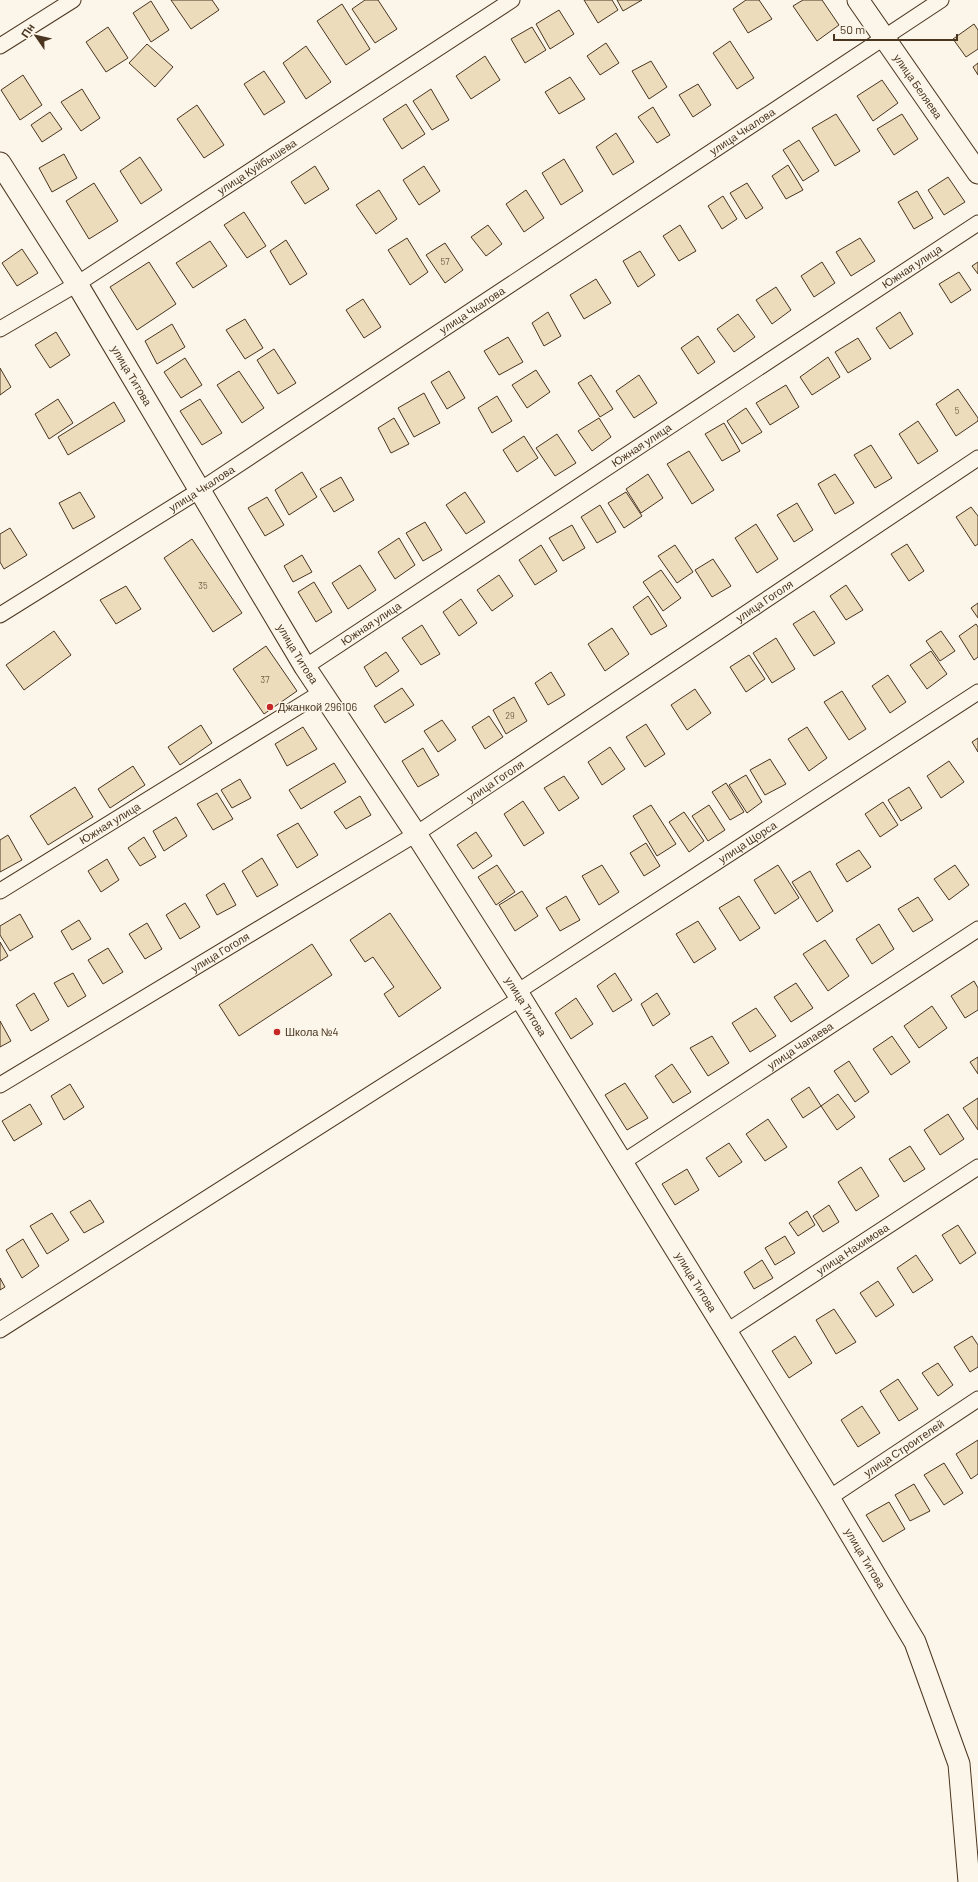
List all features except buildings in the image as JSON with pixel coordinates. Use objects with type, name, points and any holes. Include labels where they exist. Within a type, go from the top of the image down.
[{"type":"main road","name":"улица Беляева","points":[[858,0],[978,173]]},
{"type":"main road","name":"улица Титова","points":[[0,163],[77,284],[305,667],[416,834],[519,995],[727,1331],[915,1642],[959,1764],[969,1882]]},
{"type":"street","points":[[0,46],[73,0]]},
{"type":"street","name":"улица Куйбышева","points":[[0,329],[77,284],[512,0]]},
{"type":"street","name":"улица Чкалова","points":[[0,616],[200,490],[941,0]]},
{"type":"street","name":"Южная улица","points":[[305,667],[978,223]]},
{"type":"street","name":"улица Гоголя","points":[[0,1085],[416,834],[978,458]]},
{"type":"street","name":"Южная улица","points":[[0,892],[322,692]]},
{"type":"street","name":"улица Щорса","points":[[0,1330],[519,995],[978,692]]},
{"type":"street","name":"улица Чапаева","points":[[623,1162],[978,929]]},
{"type":"street","name":"улица Нахимова","points":[[727,1331],[978,1167]]},
{"type":"street","name":"улица Строителей","points":[[829,1498],[978,1399]]},
{"type":"place","name":"Джанкой 296106","points":[[270,707]]},
{"type":"place","name":"Школа №4","points":[[277,1032]]}]
